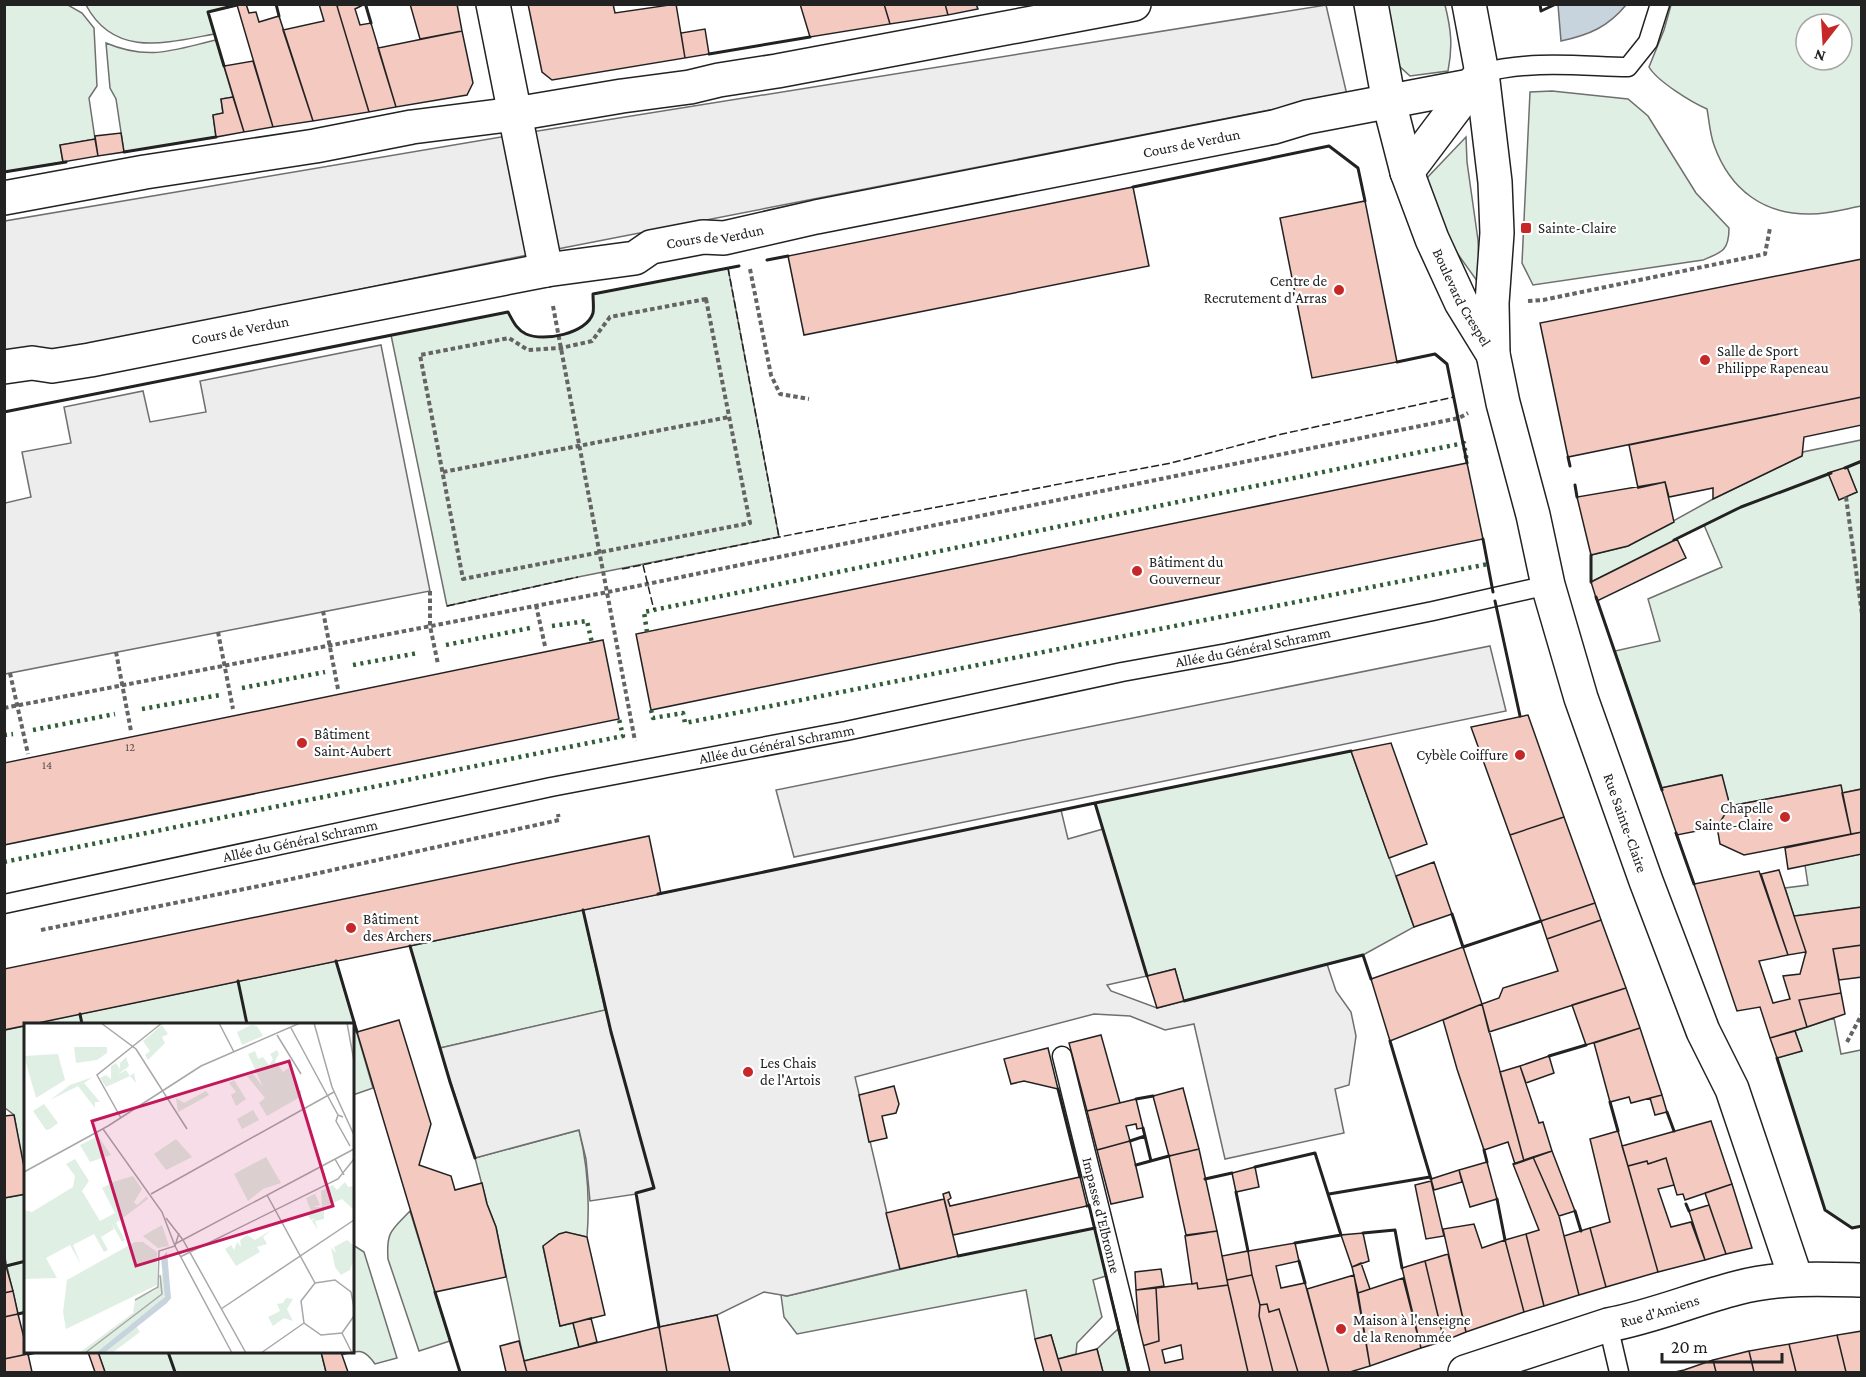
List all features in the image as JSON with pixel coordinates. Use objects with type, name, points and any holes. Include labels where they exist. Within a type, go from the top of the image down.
[{"type":"street","points":[[493,4],[546,270]]},
{"type":"street","points":[[4,198],[146,172],[304,148],[412,127],[515,114],[690,87],[1134,4]]},
{"type":"street","name":"Boulevard Crespel","points":[[1371,4],[1389,102],[1407,172],[1432,239],[1461,302],[1494,354]]},
{"type":"street","name":"Boulevard Crespel","points":[[1469,4],[1476,80],[1496,182],[1497,232],[1492,303],[1494,354]]},
{"type":"street","points":[[1407,172],[1476,80]]},
{"type":"street","name":"Cours de Verdun","points":[[4,367],[32,363],[52,366],[90,360],[546,270],[635,258],[651,247],[703,237],[724,238],[816,217],[1264,129],[1307,117],[1389,102],[1476,80]]},
{"type":"street","name":"Rue Sainte-Claire","points":[[1494,354],[1503,403],[1533,515],[1548,585],[1581,698],[1703,1031],[1732,1089],[1796,1279]]},
{"type":"street","name":"Rue d'Amiens","points":[[1465,1372],[1608,1325],[1738,1287],[1796,1279],[1862,1280]]},
{"type":"lane","points":[[1476,80],[1508,66],[1528,64],[1628,67],[1648,42],[1660,4]]},
{"type":"lane","name":"Allée du Général Schramm","points":[[4,904],[551,787],[846,731],[1122,672],[1433,611],[1548,585]]},
{"type":"lane","name":"Impasse d'Elbronne","points":[[1062,1056],[1140,1372]]},
{"type":"lane","points":[[1608,1325],[1619,1372]]},
{"type":"path","points":[[1492,303],[1543,300],[1765,254],[1770,228]]},
{"type":"path","points":[[749,264],[771,375],[780,394],[809,399]]},
{"type":"path","points":[[546,270],[641,771]]},
{"type":"path","points":[[706,299],[750,524],[463,579],[420,355],[509,338],[528,350],[561,348],[592,341],[610,317],[706,299]]},
{"type":"path","points":[[443,472],[729,417]]},
{"type":"path","points":[[4,708],[608,591],[1459,418]]},
{"type":"path","points":[[1846,497],[1862,614]]},
{"type":"path","points":[[430,591],[430,626],[438,664]]},
{"type":"path","points":[[536,605],[545,646]]},
{"type":"path","points":[[323,611],[338,689]]},
{"type":"path","points":[[218,632],[233,708]]},
{"type":"path","points":[[116,652],[131,731]]},
{"type":"path","points":[[10,673],[28,754]]},
{"type":"path","points":[[35,931],[269,884],[559,820],[551,787]]},
{"type":"path","points":[[1847,1042],[1862,1014]]},
{"type":"green space","points":[[5,4],[68,5],[82,13],[94,28],[97,86],[89,98],[95,139],[60,145],[63,162],[5,172]]},
{"type":"green space","points":[[86,5],[239,5],[208,12],[214,34],[178,41],[142,43],[126,40],[111,33],[98,22]]},
{"type":"green space","points":[[1387,5],[1445,5],[1451,38],[1448,71],[1410,76],[1397,64]]},
{"type":"green space","points":[[1671,5],[1861,5],[1861,206],[1824,213],[1794,213],[1778,210],[1751,197],[1729,175],[1721,161],[1714,145],[1707,109],[1667,85],[1649,67]]},
{"type":"green space","points":[[216,40],[233,97],[221,99],[223,113],[213,115],[216,137],[124,152],[116,99],[110,88],[106,43],[135,52],[148,53],[174,50]]},
{"type":"green space","points":[[1552,91],[1628,99],[1648,116],[1696,193],[1729,228],[1728,241],[1724,249],[1703,260],[1533,285],[1522,263],[1530,92]]},
{"type":"green space","points":[[1466,137],[1467,162],[1478,240],[1480,285],[1452,246],[1425,180]]},
{"type":"green space","points":[[728,268],[779,537],[447,606],[391,335],[508,312],[517,327],[526,334],[543,337],[564,334],[574,331],[589,320],[593,313],[593,294]]},
{"type":"green space","points":[[1861,440],[1861,789],[1842,793],[1840,785],[1730,806],[1721,775],[1661,788],[1615,651],[1660,641],[1648,599],[1722,567],[1704,525],[1591,582],[1591,555],[1628,546],[1713,499],[1802,456],[1803,452]],"holes":[[[1847,467],[1857,492],[1839,499],[1829,474]]]},
{"type":"green space","points":[[1351,751],[1414,927],[1363,955],[1184,1001],[1175,969],[1147,976],[1095,803]]},
{"type":"green space","points":[[1861,854],[1861,907],[1794,916],[1785,888],[1808,885],[1805,865]]},
{"type":"green space","points":[[583,910],[606,1010],[440,1048],[410,946]]},
{"type":"green space","points":[[336,961],[373,1088],[354,1095],[354,1023],[36,1023]]},
{"type":"green space","points":[[1834,1018],[1841,1054],[1861,1050],[1861,1226],[1852,1228],[1825,1210],[1777,1058],[1802,1051],[1795,1031]]},
{"type":"green space","points":[[24,1026],[24,1171],[14,1115],[5,1108],[5,1030]]},
{"type":"green space","points":[[579,1130],[588,1183],[587,1237],[564,1234],[543,1247],[560,1326],[573,1323],[579,1347],[524,1361],[496,1227],[487,1204],[475,1158]]},
{"type":"green space","points":[[24,1194],[24,1312],[18,1314],[5,1258],[4,1198]]},
{"type":"green space","points":[[410,1211],[450,1341],[419,1351],[388,1259],[389,1237]]},
{"type":"green space","points":[[1095,1228],[1106,1276],[1093,1280],[1102,1317],[1077,1343],[1076,1354],[1058,1359],[1051,1335],[1035,1339],[1026,1290],[797,1334],[784,1317],[781,1295],[787,1296],[958,1256]]},
{"type":"green space","points":[[354,1246],[364,1252],[397,1358],[375,1364],[368,1355],[354,1352]]},
{"type":"green space","points":[[1118,1329],[1129,1372],[1103,1372],[1097,1349]]},
{"type":"green space","points":[[98,1353],[321,1353],[326,1372],[105,1372]]},
{"type":"shaded area","points":[[1558,4],[1626,5],[1612,19],[1597,29],[1561,41]]},
{"type":"shaded area","points":[[1326,5],[1347,95],[542,252],[5,362],[5,221],[519,134]]},
{"type":"shaded area","points":[[381,345],[430,591],[5,674],[5,503],[31,497],[22,452],[71,443],[64,407],[143,391],[150,422],[206,412],[200,381]]},
{"type":"shaded area","points":[[1490,646],[1506,711],[794,857],[776,790]]},
{"type":"shaded area","name":"Les Chais de l'Artois","points":[[1061,810],[1068,839],[1103,829],[1147,976],[1107,985],[1111,991],[1157,1008],[1327,964],[1336,991],[1351,1012],[1356,1036],[1349,1085],[1335,1089],[1344,1133],[1225,1159],[1194,1024],[1165,1030],[1130,1016],[1094,1014],[855,1077],[900,1269],[787,1296],[764,1292],[717,1315],[659,1327],[636,1194],[590,1201],[586,1159],[579,1130],[475,1158],[440,1048],[605,1010],[583,910]]},
{"type":"building","points":[[246,4],[249,13],[256,12],[259,22],[279,16],[313,121],[273,127],[237,5]]},
{"type":"building","points":[[319,4],[341,4],[337,6],[369,112],[313,121],[283,30],[324,21]]},
{"type":"building","points":[[365,4],[355,9],[360,25],[371,23],[396,107],[369,112],[337,6]]},
{"type":"building","points":[[410,4],[457,4],[462,31],[420,39]]},
{"type":"building","points":[[528,4],[613,4],[615,13],[676,4],[685,58],[552,80],[542,72]]},
{"type":"building","points":[[800,4],[884,4],[890,24],[810,37]]},
{"type":"building","points":[[884,4],[945,4],[948,15],[890,24]]},
{"type":"building","points":[[945,4],[976,4],[978,9],[948,15]]},
{"type":"building","points":[[705,29],[709,54],[685,58],[681,33]]},
{"type":"building","points":[[462,31],[473,83],[467,95],[396,107],[378,48]]},
{"type":"building","points":[[253,61],[273,127],[244,132],[224,66]]},
{"type":"building","points":[[233,97],[244,132],[216,137],[213,115],[223,113],[221,99]]},
{"type":"building","points":[[121,133],[124,152],[98,156],[95,136]]},
{"type":"building","points":[[95,139],[98,156],[63,162],[60,145]]},
{"type":"building","points":[[1133,187],[1149,266],[804,335],[788,256]]},
{"type":"building","name":"Centre de Recrutement d'Arras","points":[[1365,201],[1397,362],[1312,378],[1280,218]]},
{"type":"building","name":"Salle de Sport Philippe Rapeneau","points":[[1862,259],[1862,397],[1568,457],[1540,323]]},
{"type":"building","points":[[1862,397],[1862,425],[1804,437],[1802,456],[1713,499],[1713,488],[1669,497],[1665,482],[1638,488],[1629,445]]},
{"type":"building","name":"Bâtiment du Gouverneur","points":[[1467,463],[1483,539],[651,710],[636,634]]},
{"type":"building","points":[[1847,467],[1857,492],[1839,500],[1828,473]]},
{"type":"building","points":[[1665,482],[1674,522],[1628,546],[1591,555],[1577,497]]},
{"type":"building","points":[[1677,539],[1686,558],[1597,601],[1591,582]]},
{"type":"building","name":"Bâtiment Saint-Aubert","points":[[603,640],[619,719],[4,845],[4,763]]},
{"type":"building","points":[[1528,715],[1564,817],[1510,835],[1471,727]]},
{"type":"building","points":[[1391,743],[1427,844],[1389,858],[1351,751]]},
{"type":"building","points":[[1722,775],[1730,806],[1717,827],[1677,835],[1661,788]]},
{"type":"building","name":"Chapelle Sainte-Claire","points":[[1841,785],[1851,834],[1744,855],[1720,844],[1717,827],[1730,806]]},
{"type":"building","points":[[1862,789],[1862,832],[1851,834],[1842,793]]},
{"type":"building","points":[[1564,817],[1595,903],[1541,921],[1510,835]]},
{"type":"building","points":[[1862,832],[1862,854],[1788,869],[1785,848]]},
{"type":"building","name":"Bâtiment des Archers","points":[[649,836],[661,894],[38,1023],[24,1023],[24,1026],[4,1030],[4,969]]},
{"type":"building","points":[[1434,862],[1452,914],[1414,927],[1396,876]]},
{"type":"building","points":[[1779,870],[1806,952],[1788,955],[1761,874]]},
{"type":"building","points":[[1759,871],[1788,955],[1759,961],[1773,1003],[1790,999],[1783,976],[1800,974],[1806,952],[1794,916],[1862,907],[1862,945],[1833,949],[1841,993],[1799,1000],[1807,1027],[1770,1038],[1760,1007],[1737,1011],[1694,884]]},
{"type":"building","points":[[1595,903],[1601,920],[1547,939],[1541,921]]},
{"type":"building","points":[[1601,920],[1626,988],[1489,1032],[1482,1004],[1499,998],[1503,988],[1558,971],[1547,939]]},
{"type":"building","points":[[1862,945],[1862,977],[1839,980],[1833,949]]},
{"type":"building","points":[[1463,947],[1482,1004],[1390,1041],[1371,979]]},
{"type":"building","points":[[1175,969],[1184,1001],[1157,1008],[1147,976]]},
{"type":"building","points":[[1626,988],[1640,1028],[1586,1045],[1572,1005]]},
{"type":"building","points":[[1841,993],[1845,1014],[1807,1027],[1799,1000]]},
{"type":"building","points":[[1482,1004],[1524,1161],[1515,1164],[1508,1142],[1484,1150],[1443,1020]]},
{"type":"building","points":[[399,1020],[431,1124],[419,1165],[451,1176],[455,1190],[482,1183],[496,1227],[506,1277],[435,1292],[357,1032]]},
{"type":"building","points":[[1640,1028],[1662,1095],[1631,1103],[1629,1097],[1610,1102],[1594,1043]]},
{"type":"building","points":[[1795,1031],[1802,1051],[1777,1058],[1770,1038]]},
{"type":"building","points":[[1101,1035],[1120,1103],[1087,1111],[1069,1043]]},
{"type":"building","points":[[1048,1048],[1058,1089],[1024,1081],[1011,1084],[1004,1059]]},
{"type":"building","points":[[1549,1056],[1554,1073],[1526,1083],[1520,1066]]},
{"type":"building","points":[[1520,1066],[1539,1123],[1543,1122],[1552,1151],[1524,1161],[1500,1072]]},
{"type":"building","points":[[894,1086],[899,1104],[896,1113],[882,1116],[887,1138],[869,1142],[859,1095]]},
{"type":"building","points":[[1183,1088],[1199,1149],[1169,1156],[1153,1096]]},
{"type":"building","points":[[1662,1095],[1667,1112],[1655,1115],[1650,1098]]},
{"type":"building","points":[[1136,1099],[1143,1128],[1137,1129],[1136,1124],[1126,1126],[1130,1141],[1097,1150],[1087,1111]]},
{"type":"building","points":[[14,1115],[24,1167],[24,1194],[4,1198],[4,1116]]},
{"type":"building","points":[[1711,1121],[1732,1184],[1685,1200],[1683,1194],[1677,1195],[1666,1158],[1648,1164],[1647,1161],[1628,1166],[1622,1146]]},
{"type":"building","points":[[1618,1131],[1658,1272],[1606,1287],[1590,1228],[1610,1222],[1590,1139]]},
{"type":"building","points":[[1130,1141],[1143,1197],[1111,1204],[1097,1150]]},
{"type":"building","points":[[1199,1149],[1217,1231],[1186,1235],[1169,1156]]},
{"type":"building","points":[[1552,1151],[1575,1211],[1559,1216],[1533,1157]]},
{"type":"building","points":[[1533,1157],[1559,1216],[1579,1295],[1544,1306],[1526,1234],[1539,1230],[1513,1164]]},
{"type":"building","points":[[1666,1158],[1674,1185],[1658,1189],[1671,1227],[1691,1222],[1705,1260],[1658,1272],[1628,1166],[1647,1161],[1648,1164]]},
{"type":"building","points":[[1487,1162],[1497,1199],[1470,1207],[1459,1170]]},
{"type":"building","points":[[1255,1167],[1259,1187],[1236,1192],[1232,1173]]},
{"type":"building","points":[[1459,1170],[1462,1182],[1434,1190],[1431,1179]]},
{"type":"building","points":[[1080,1177],[1087,1206],[953,1235],[943,1194],[949,1192],[950,1206]]},
{"type":"building","points":[[1431,1181],[1444,1236],[1426,1239],[1415,1185]]},
{"type":"building","points":[[1732,1184],[1752,1248],[1726,1254],[1705,1193]]},
{"type":"building","points":[[944,1199],[958,1256],[900,1269],[886,1213]]},
{"type":"building","points":[[1709,1205],[1726,1254],[1705,1260],[1689,1211]]},
{"type":"building","points":[[1474,1224],[1482,1248],[1505,1240],[1524,1312],[1466,1332],[1443,1229]]},
{"type":"building","points":[[1590,1228],[1606,1287],[1579,1295],[1564,1236]]},
{"type":"building","points":[[1217,1231],[1228,1285],[1198,1289],[1197,1283],[1192,1284],[1185,1236]]},
{"type":"building","points":[[566,1232],[587,1237],[605,1315],[560,1326],[543,1246],[559,1234]]},
{"type":"building","points":[[1363,1233],[1369,1261],[1352,1267],[1341,1235]]},
{"type":"building","points":[[1526,1234],[1544,1306],[1524,1312],[1505,1240]]},
{"type":"building","points":[[1295,1243],[1299,1261],[1276,1266],[1281,1288],[1305,1283],[1329,1372],[1298,1372],[1279,1309],[1269,1312],[1267,1304],[1260,1305],[1252,1275],[1248,1251]]},
{"type":"building","points":[[1248,1251],[1252,1275],[1227,1280],[1222,1256]]},
{"type":"building","points":[[1448,1254],[1466,1332],[1444,1341],[1425,1261]]},
{"type":"building","points":[[1425,1261],[1444,1341],[1421,1348],[1402,1268]]},
{"type":"building","points":[[1361,1263],[1370,1289],[1358,1293],[1352,1267]]},
{"type":"building","points":[[4,1266],[6,1266],[13,1291],[4,1293]]},
{"type":"building","points":[[1161,1269],[1164,1286],[1136,1290],[1135,1272]]},
{"type":"building","points":[[1252,1275],[1260,1305],[1259,1316],[1273,1372],[1248,1372],[1228,1285],[1227,1280]]},
{"type":"building","name":"Maison à l'enseigne de la Renommée","points":[[1354,1275],[1370,1366],[1350,1372],[1329,1372],[1307,1289]]},
{"type":"building","points":[[1403,1278],[1421,1348],[1370,1366],[1358,1293]]},
{"type":"building","points":[[1197,1283],[1198,1289],[1228,1285],[1248,1372],[1148,1372],[1142,1346],[1159,1341],[1156,1288]],"holes":[[[1181,1345],[1183,1359],[1165,1363],[1162,1350]]]},
{"type":"building","points":[[1156,1288],[1159,1341],[1142,1346],[1136,1290]]},
{"type":"building","points":[[13,1291],[18,1314],[4,1317],[4,1293]]},
{"type":"building","points":[[1267,1304],[1269,1312],[1279,1309],[1298,1372],[1273,1372],[1259,1316],[1260,1305]]},
{"type":"building","points":[[18,1314],[24,1338],[24,1353],[28,1354],[4,1359],[4,1317]]},
{"type":"building","points":[[717,1315],[730,1372],[667,1372],[659,1327]]},
{"type":"building","points":[[591,1318],[597,1342],[579,1347],[573,1323]]},
{"type":"building","points":[[659,1327],[667,1372],[527,1372],[524,1361]]},
{"type":"building","points":[[1862,1331],[1862,1372],[1846,1372],[1837,1335]]},
{"type":"building","points":[[1051,1335],[1062,1372],[1044,1372],[1035,1339]]},
{"type":"building","points":[[1837,1335],[1846,1372],[1796,1372],[1789,1344]]},
{"type":"building","points":[[519,1341],[527,1372],[506,1372],[500,1346]]},
{"type":"building","points":[[1789,1344],[1796,1372],[1754,1372],[1749,1351]]},
{"type":"building","points":[[1097,1349],[1103,1372],[1062,1372],[1058,1359]]},
{"type":"building","points":[[1749,1351],[1754,1372],[1716,1372],[1713,1360]]},
{"type":"building","points":[[88,1353],[98,1353],[105,1372],[95,1372]]},
{"type":"building","points":[[321,1353],[341,1353],[348,1372],[326,1372]]},
{"type":"building","points":[[28,1354],[32,1372],[4,1372],[4,1359]]},
{"type":"building","points":[[1713,1360],[1716,1372],[1675,1372],[1684,1370]]},
{"type":"hedge","points":[[647,632],[644,612],[1464,443],[1467,463]]},
{"type":"hedge","points":[[651,710],[653,718],[683,713],[685,723],[1488,564]]},
{"type":"hedge","points":[[552,626],[587,621],[592,643]]},
{"type":"hedge","points":[[446,645],[530,628]]},
{"type":"hedge","points":[[353,665],[418,653]]},
{"type":"hedge","points":[[242,688],[325,672]]},
{"type":"hedge","points":[[142,709],[220,695]]},
{"type":"hedge","points":[[33,730],[115,714]]},
{"type":"hedge","points":[[4,862],[623,736],[619,719]]},
{"type":"hedge","points":[[4,735],[13,734]]},
{"type":"fence","points":[[728,268],[779,537]]},
{"type":"fence","points":[[622,569],[1171,463],[1282,434],[1454,397]]},
{"type":"fence","points":[[643,565],[654,610]]},
{"type":"fence","points":[[447,606],[578,577]]},
{"type":"wall","points":[[276,4],[279,16]]},
{"type":"wall","points":[[1540,4],[1541,11],[1556,4]]},
{"type":"wall","points":[[224,66],[208,12],[237,5]]},
{"type":"wall","points":[[366,6],[371,23]]},
{"type":"wall","points":[[709,54],[810,37]]},
{"type":"wall","points":[[124,152],[216,137]]},
{"type":"wall","points":[[1133,187],[1329,146],[1358,168],[1365,201]]},
{"type":"wall","points":[[4,172],[66,162]]},
{"type":"wall","points":[[767,260],[788,256]]},
{"type":"wall","points":[[4,412],[508,312],[517,327],[526,334],[543,337],[564,334],[574,331],[589,320],[593,313],[593,294],[739,266]]},
{"type":"wall","points":[[1397,362],[1435,354],[1447,364],[1467,463]]},
{"type":"wall","points":[[1568,457],[1570,466]]},
{"type":"wall","points":[[1845,468],[1862,461]]},
{"type":"wall","points":[[1674,540],[1741,507],[1831,473]]},
{"type":"wall","points":[[1575,485],[1577,497]]},
{"type":"wall","points":[[1483,539],[1493,592]]},
{"type":"wall","points":[[1591,555],[1591,582]]},
{"type":"wall","points":[[1596,597],[1662,790]]},
{"type":"wall","points":[[1495,601],[1520,716]]},
{"type":"wall","points":[[1095,803],[1351,751]]},
{"type":"wall","points":[[658,894],[1095,803],[1147,976]]},
{"type":"wall","points":[[1676,833],[1694,884]]},
{"type":"wall","points":[[583,910],[611,1032],[654,1188],[636,1193],[659,1327]]},
{"type":"wall","points":[[1452,914],[1463,947],[1541,921]]},
{"type":"wall","points":[[410,946],[475,1158]]},
{"type":"wall","points":[[1184,1001],[1363,955],[1371,979]]},
{"type":"wall","points":[[336,961],[357,1032]]},
{"type":"wall","points":[[238,981],[247,1023]]},
{"type":"wall","points":[[80,1014],[82,1023]]},
{"type":"wall","points":[[1390,1041],[1431,1179]]},
{"type":"wall","points":[[1549,1056],[1586,1045]]},
{"type":"wall","points":[[1777,1058],[1825,1210],[1852,1228],[1862,1226]]},
{"type":"wall","points":[[1058,1089],[1080,1177]]},
{"type":"wall","points":[[1136,1099],[1153,1096]]},
{"type":"wall","points":[[1610,1102],[1618,1131]]},
{"type":"wall","points":[[1667,1112],[1674,1131]]},
{"type":"wall","points":[[1143,1128],[1151,1161]]},
{"type":"wall","points":[[1130,1141],[1145,1136]]},
{"type":"wall","points":[[1484,1150],[1487,1162]]},
{"type":"wall","points":[[1255,1167],[1315,1153],[1341,1235],[1295,1243]]},
{"type":"wall","points":[[1136,1165],[1169,1156]]},
{"type":"wall","points":[[1205,1179],[1232,1173]]},
{"type":"wall","points":[[1329,1194],[1430,1177]]},
{"type":"wall","points":[[1236,1192],[1248,1251]]},
{"type":"wall","points":[[1497,1199],[1505,1240]]},
{"type":"wall","points":[[1686,1204],[1689,1211]]},
{"type":"wall","points":[[1087,1206],[1089,1205],[1129,1372]]},
{"type":"wall","points":[[1575,1211],[1581,1231]]},
{"type":"wall","points":[[958,1256],[1095,1228]]},
{"type":"wall","points":[[1363,1233],[1395,1230],[1402,1268]]},
{"type":"wall","points":[[1299,1261],[1305,1283]]},
{"type":"wall","points":[[6,1266],[24,1262]]},
{"type":"wall","points":[[435,1292],[460,1372]]},
{"type":"wall","points":[[18,1314],[24,1312]]},
{"type":"wall","points":[[28,1354],[32,1353]]},
{"type":"wall","points":[[168,1353],[175,1372]]},
{"type":"place","name":"Sainte-Claire","points":[[1526,228]]},
{"type":"place","name":"Centre de Recrutement d'Arras","points":[[1339,290]]},
{"type":"place","name":"Salle de Sport Philippe Rapeneau","points":[[1705,360]]},
{"type":"place","name":"Bâtiment du Gouverneur","points":[[1137,571]]},
{"type":"place","name":"Bâtiment Saint-Aubert","points":[[302,743]]},
{"type":"place","name":"Cybèle Coiffure","points":[[1520,755]]},
{"type":"place","name":"Chapelle Sainte-Claire","points":[[1785,817]]},
{"type":"place","name":"Bâtiment des Archers","points":[[351,928]]},
{"type":"place","name":"Les Chais de l'Artois","points":[[748,1072]]},
{"type":"place","name":"Maison à l'enseigne de la Renommée","points":[[1341,1329]]}]
